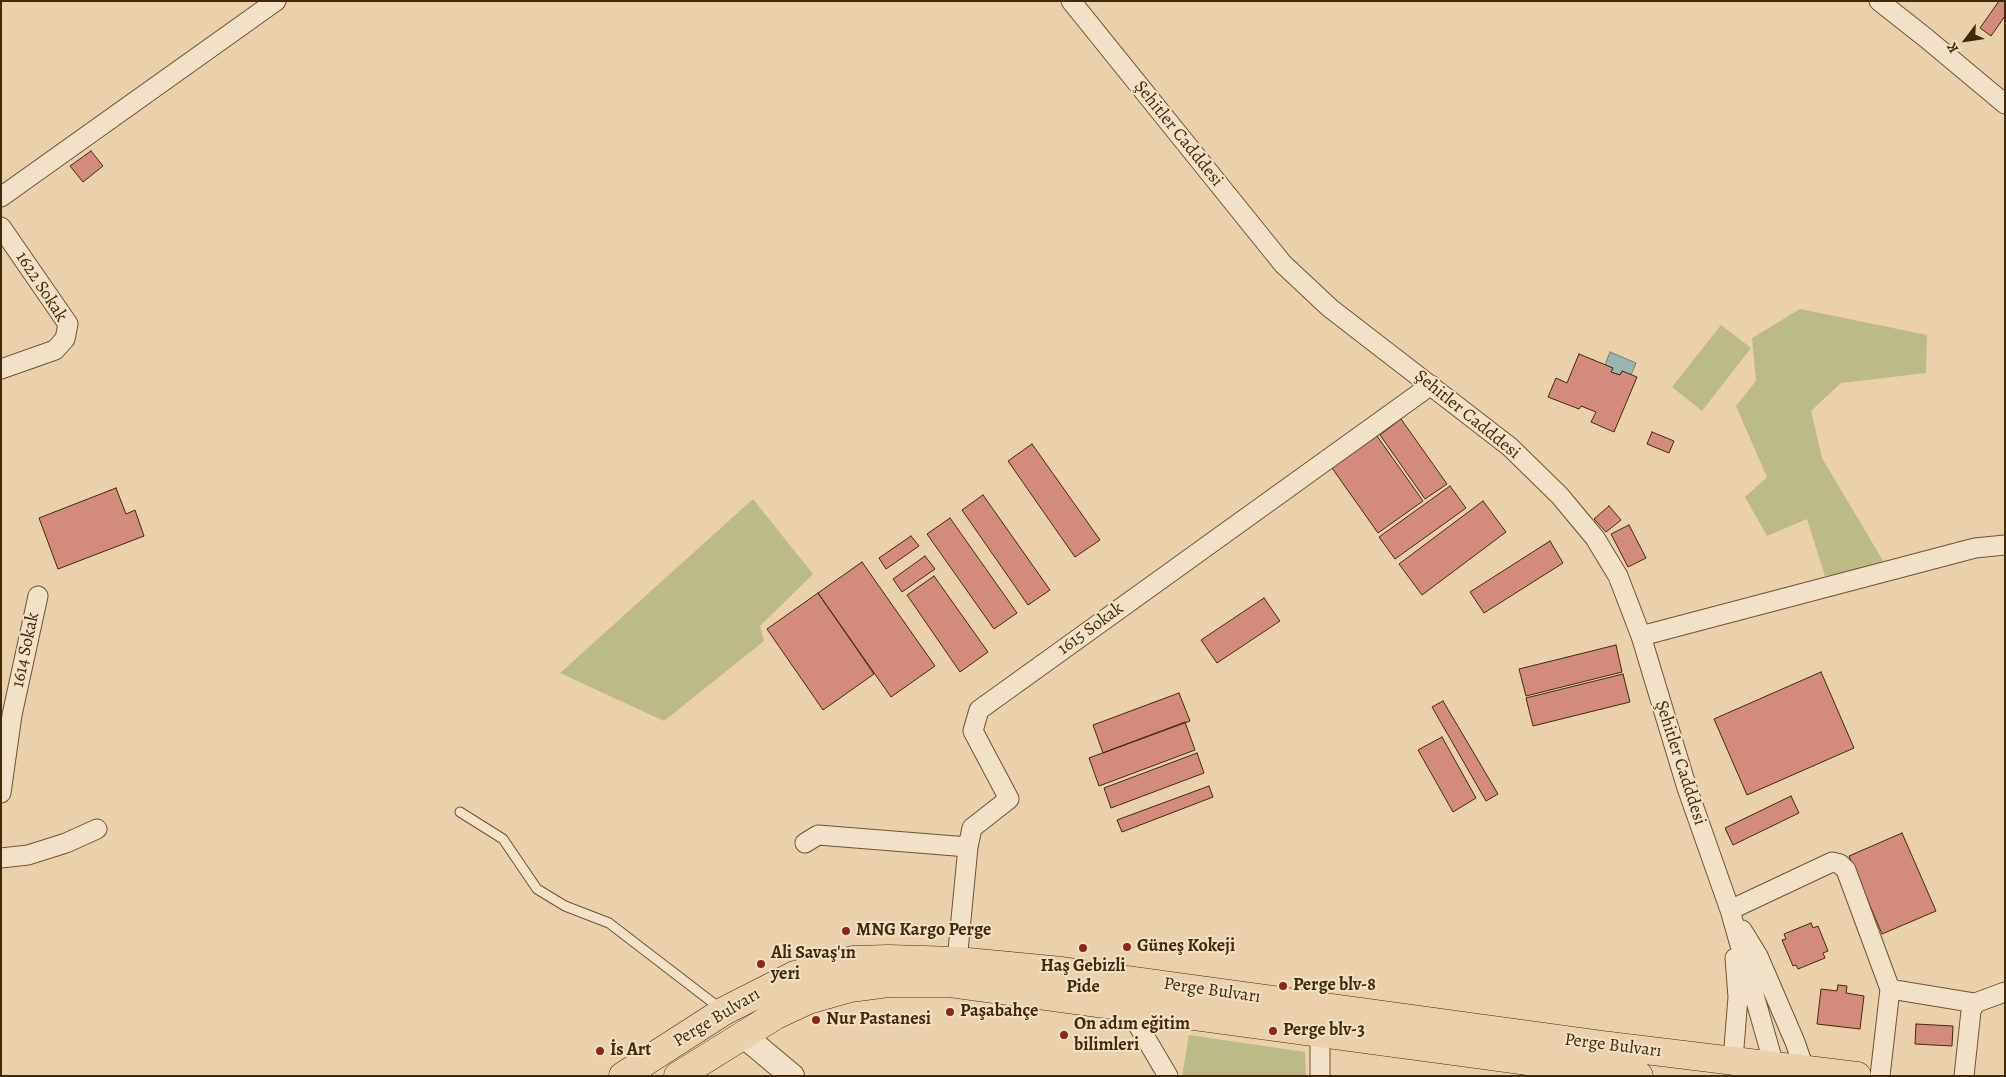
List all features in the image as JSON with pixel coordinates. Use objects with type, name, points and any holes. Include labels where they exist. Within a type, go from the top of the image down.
[{"type":"main road","name":"Perge Bulvarı","points":[[623,1076],[724,1011],[795,975],[853,960],[956,961],[1072,972],[1583,1042],[1857,1076]]},
{"type":"main road","name":"Perge Bulvarı","points":[[678,1076],[776,1015],[808,1000],[850,988],[888,983],[948,983],[1601,1073],[1639,1076]]},
{"type":"street","points":[[1,197],[276,1]]},
{"type":"street","name":"Şehitler Cadddesi","points":[[1071,1],[1283,264],[1330,308],[1510,447],[1560,496],[1595,538],[1618,576],[1641,636],[1687,788],[1730,910]]},
{"type":"street","points":[[1878,1],[2005,104]]},
{"type":"street","name":"1622 Sokak","points":[[1,227],[68,324],[65,339],[55,350],[1,368]]},
{"type":"street","name":"1615 Sokak","points":[[956,961],[968,847],[972,828],[1009,799],[973,731],[978,710],[1431,385]]},
{"type":"street","points":[[1641,636],[1976,548],[2005,545]]},
{"type":"street","name":"1614 Sokak","points":[[1,793],[12,714],[38,596]]},
{"type":"street","points":[[1,858],[28,855],[66,843],[97,829]]},
{"type":"street","points":[[805,843],[818,835],[968,847]]},
{"type":"street","points":[[1730,910],[1832,862],[1840,864],[1846,870],[1890,989],[1880,1076]]},
{"type":"street","points":[[1730,910],[1738,996],[1733,1060]]},
{"type":"street","points":[[1730,910],[1774,1065]]},
{"type":"street","points":[[1730,910],[1758,956],[1795,1042],[1804,1068]]},
{"type":"street","points":[[1890,989],[1975,1003],[2005,992]]},
{"type":"street","points":[[1964,1076],[1971,1012],[1975,1003]]},
{"type":"street","points":[[1128,1008],[1168,1076]]},
{"type":"street","points":[[1320,1034],[1320,1076]]},
{"type":"street","points":[[743,1035],[792,1076]]},
{"type":"lane","points":[[460,812],[503,839],[537,889],[565,906],[609,923],[724,1011]]},
{"type":"shaded area","points":[[1800,309],[1927,335],[1926,373],[1841,383],[1811,411],[1822,458],[1885,564],[1825,576],[1807,519],[1767,536],[1745,497],[1767,477],[1736,406],[1756,381],[1752,338]]},
{"type":"shaded area","points":[[1721,325],[1751,348],[1702,411],[1672,387]]},
{"type":"shaded area","points":[[753,499],[813,574],[760,626],[764,641],[664,721],[560,673]]},
{"type":"shaded area","points":[[1189,1035],[1305,1052],[1306,1076],[1182,1076]]},
{"type":"water","points":[[1610,352],[1636,363],[1631,375],[1622,371],[1620,375],[1611,372],[1613,368],[1605,365]]},
{"type":"building","points":[[1999,1],[2005,1],[2005,16],[1991,36],[1980,28]]},
{"type":"building","points":[[91,151],[103,166],[83,182],[70,166]]},
{"type":"building","points":[[1579,354],[1613,368],[1611,372],[1620,375],[1622,371],[1637,377],[1614,432],[1591,422],[1596,412],[1581,406],[1579,409],[1548,397],[1556,378],[1567,383]]},
{"type":"building","points":[[1401,419],[1447,484],[1425,499],[1380,435]]},
{"type":"building","points":[[1652,432],[1674,441],[1669,453],[1647,444]]},
{"type":"building","points":[[1377,436],[1423,501],[1378,533],[1332,468]]},
{"type":"building","points":[[1032,444],[1100,540],[1075,557],[1008,461]]},
{"type":"building","points":[[1450,486],[1466,508],[1395,559],[1379,537]]},
{"type":"building","points":[[116,488],[126,514],[135,510],[144,536],[58,569],[39,518]]},
{"type":"building","points":[[983,495],[1050,590],[1028,605],[962,510]]},
{"type":"building","points":[[1483,501],[1506,532],[1422,595],[1399,564]]},
{"type":"building","points":[[1609,506],[1621,520],[1606,532],[1594,519]]},
{"type":"building","points":[[950,518],[1017,613],[994,629],[927,534]]},
{"type":"building","points":[[1629,525],[1646,558],[1628,567],[1611,534]]},
{"type":"building","points":[[911,536],[919,546],[886,569],[879,558]]},
{"type":"building","points":[[1550,541],[1563,563],[1484,613],[1470,592]]},
{"type":"building","points":[[925,556],[935,569],[902,592],[893,579]]},
{"type":"building","points":[[862,562],[935,666],[891,697],[818,593]]},
{"type":"building","points":[[934,576],[988,652],[960,672],[907,595]]},
{"type":"building","points":[[818,593],[874,674],[823,710],[767,629]]},
{"type":"building","points":[[1264,598],[1280,621],[1217,663],[1201,640]]},
{"type":"building","points":[[1616,645],[1622,672],[1526,696],[1519,669]]},
{"type":"building","points":[[1821,672],[1854,748],[1747,795],[1714,719]]},
{"type":"building","points":[[1623,674],[1630,702],[1533,726],[1526,698]]},
{"type":"building","points":[[1179,693],[1190,721],[1103,753],[1093,725]]},
{"type":"building","points":[[1443,701],[1498,794],[1486,801],[1432,707]]},
{"type":"building","points":[[1185,722],[1195,750],[1099,786],[1089,758]]},
{"type":"building","points":[[1442,737],[1476,798],[1453,812],[1418,750]]},
{"type":"building","points":[[1197,753],[1204,773],[1111,808],[1104,788]]},
{"type":"building","points":[[1209,786],[1213,797],[1122,832],[1117,820]]},
{"type":"building","points":[[1791,796],[1799,813],[1733,845],[1725,828]]},
{"type":"building","points":[[1902,833],[1936,911],[1882,934],[1849,856]]},
{"type":"building","points":[[1811,923],[1813,928],[1818,926],[1828,951],[1823,953],[1825,958],[1798,969],[1796,965],[1793,966],[1782,940],[1786,939],[1784,934]]},
{"type":"building","points":[[1838,985],[1847,986],[1846,993],[1864,996],[1860,1029],[1817,1024],[1821,989],[1837,991]]},
{"type":"building","points":[[1916,1024],[1953,1026],[1952,1046],[1915,1044]]},
{"type":"place","name":"MNG Kargo Perge","points":[[846,931]]},
{"type":"place","name":"Güneş Kokeji","points":[[1127,947]]},
{"type":"place","name":"Haş Gebizli Pide","points":[[1083,948]]},
{"type":"place","name":"Ali Savaş'ın yeri","points":[[761,964]]},
{"type":"place","name":"Perge blv-8","points":[[1283,986]]},
{"type":"place","name":"Paşabahçe","points":[[950,1012]]},
{"type":"place","name":"Nur Pastanesi","points":[[816,1020]]},
{"type":"place","name":"Perge blv-3","points":[[1273,1031]]},
{"type":"place","name":"On adım eğitim bilimleri","points":[[1064,1035]]},
{"type":"place","name":"İs Art","points":[[600,1051]]}]
